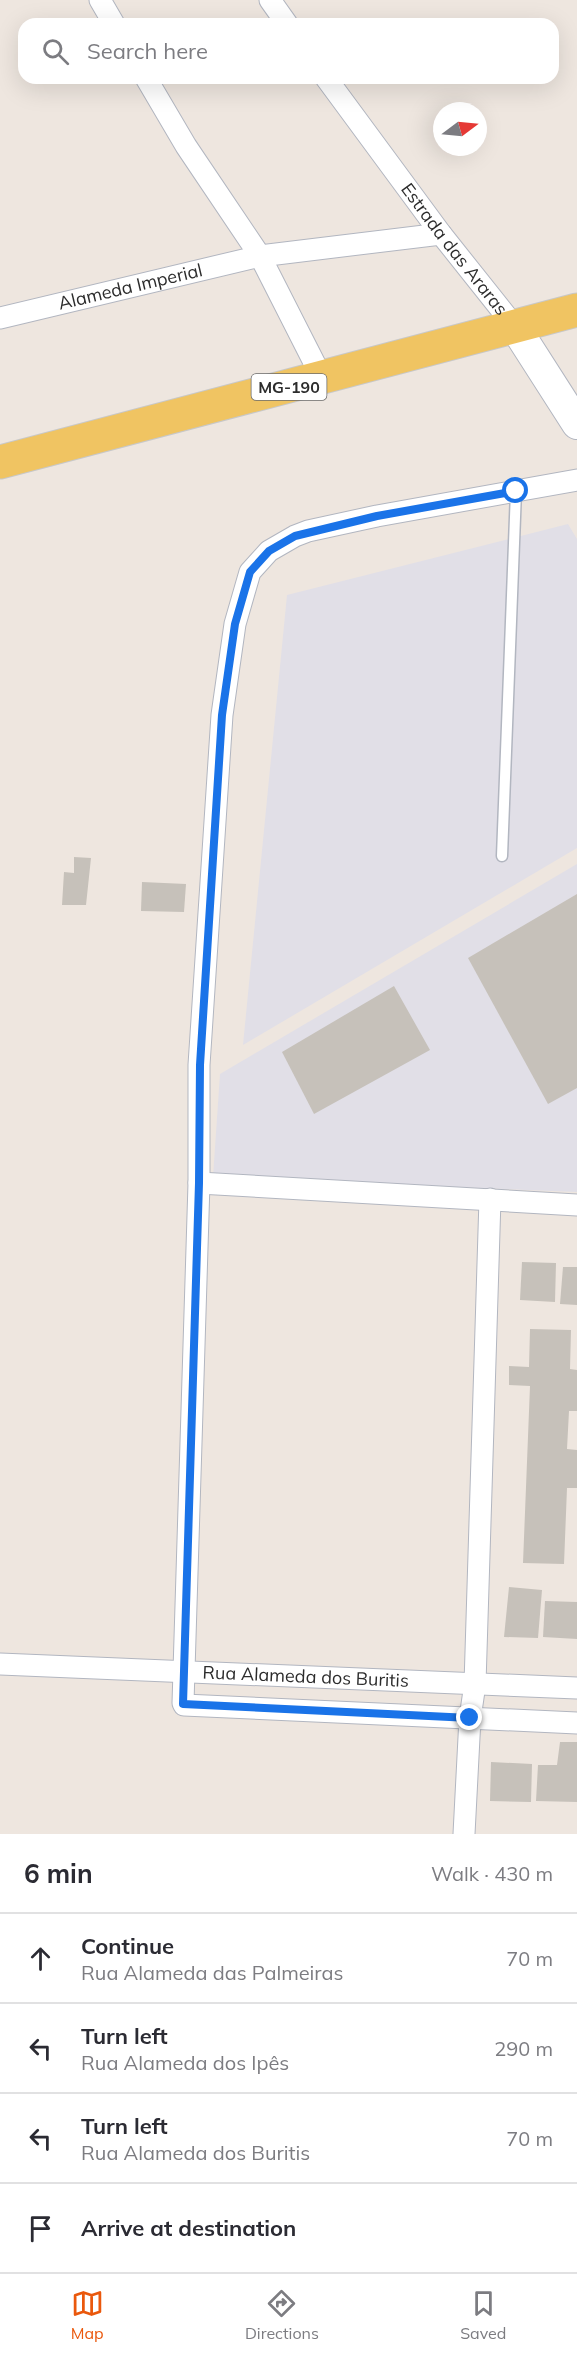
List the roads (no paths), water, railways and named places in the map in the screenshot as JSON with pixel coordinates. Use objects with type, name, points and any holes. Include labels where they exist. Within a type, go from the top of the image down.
[{"type":"main road","name":"MG-190","points":[[0,462],[577,310]]},
{"type":"street","points":[[100,0],[110,18]]},
{"type":"street","points":[[270,0],[283,18]]},
{"type":"street","points":[[150,84],[186,146],[260,256],[322,378]]},
{"type":"street","name":"Estrada das Araras","points":[[330,84],[441,234],[515,327],[577,424]]},
{"type":"street","name":"Alameda Imperial","points":[[0,318],[260,256],[441,234]]},
{"type":"street","points":[[185,1671],[199,1183],[200,1065],[222,715],[235,624],[250,572],[269,551],[308,531],[377,516],[577,480]]},
{"type":"street","points":[[199,1183],[490,1198],[577,1205]]},
{"type":"street","points":[[464,1834],[470,1718],[475,1684],[490,1198]]},
{"type":"street","name":"Rua Alameda dos Buritis","points":[[0,1664],[577,1688]]},
{"type":"street","name":"Rua Alameda dos Buritis","points":[[185,1671],[184,1705],[577,1723]]},
{"type":"lane","points":[[502,856],[516,491]]}]
